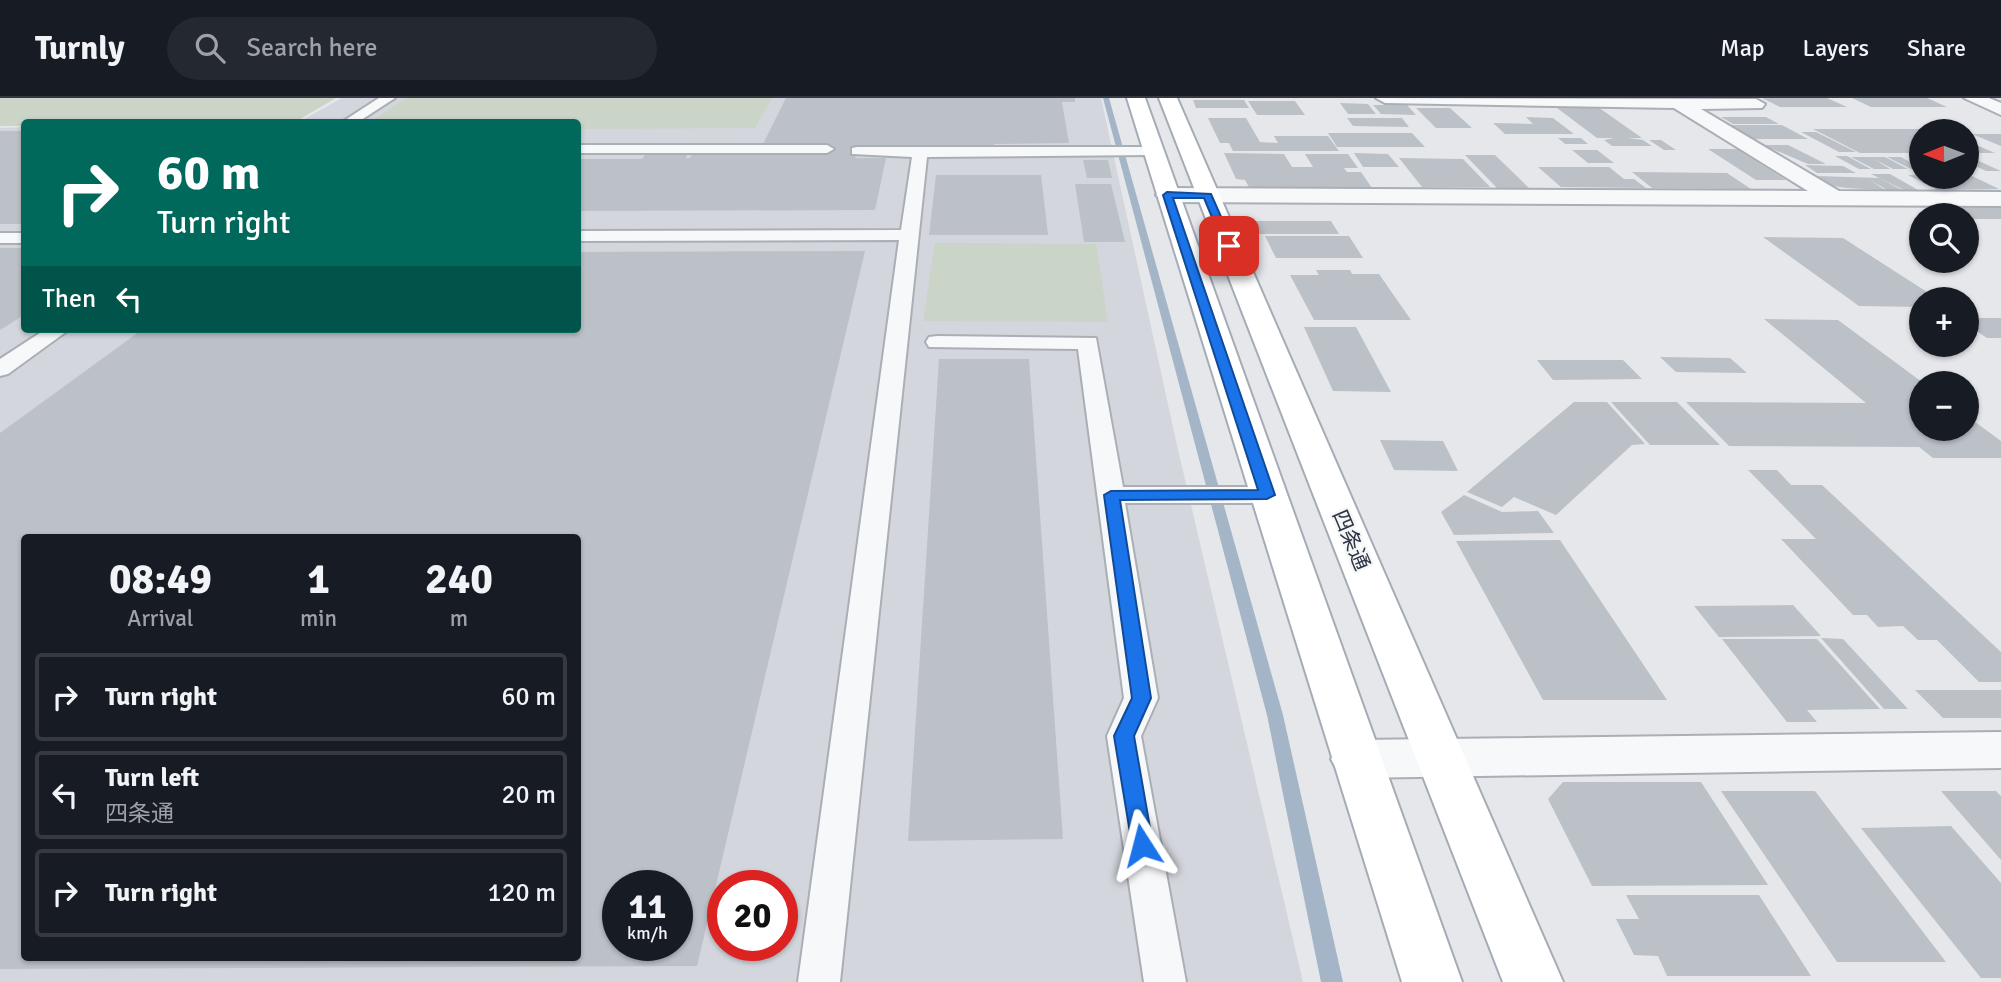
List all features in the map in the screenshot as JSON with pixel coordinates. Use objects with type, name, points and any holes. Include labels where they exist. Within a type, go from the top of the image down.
[{"type":"main road","points":[[1136,98],[1140,151],[1167,195],[1432,982]]},
{"type":"main road","name":"四条通","points":[[1168,98],[1533,982]]},
{"type":"street","points":[[1385,98],[1673,100],[1756,104]]},
{"type":"street","points":[[1973,98],[2001,109]]},
{"type":"street","points":[[1673,100],[1835,198]]},
{"type":"street","points":[[1167,195],[2001,199]]},
{"type":"street","points":[[1355,759],[2001,750]]},
{"type":"lane","points":[[354,119],[388,98]]},
{"type":"lane","points":[[581,149],[827,149]]},
{"type":"lane","points":[[857,151],[1140,151]]},
{"type":"lane","points":[[819,982],[920,153]]},
{"type":"lane","points":[[581,236],[909,235]]},
{"type":"lane","points":[[0,238],[21,238]]},
{"type":"lane","points":[[0,369],[54,333]]},
{"type":"lane","points":[[937,342],[1088,343],[1141,698],[1124,736],[1165,982]]},
{"type":"lane","points":[[1111,495],[1267,495]]},
{"type":"shaded area","points":[[0,98],[336,98],[300,119],[21,119],[21,126],[0,126]]},
{"type":"shaded area","points":[[342,98],[1101,98],[1176,441],[1303,982],[0,982],[0,128],[21,127],[21,333],[581,333],[581,119],[304,119]]},
{"type":"shaded area","points":[[407,98],[772,98],[755,128],[581,129],[581,119],[375,119]]},
{"type":"shaded area","points":[[935,243],[1096,244],[1108,322],[923,321]]},
{"type":"building","points":[[786,98],[1075,98],[1075,102],[1062,102],[1069,143],[994,144],[994,149],[857,150],[855,158],[886,158],[875,210],[581,211],[581,159],[642,159],[645,155],[687,155],[686,158],[690,158],[693,152],[826,152],[830,144],[763,144]]},
{"type":"building","points":[[1762,98],[1827,98],[1847,107],[1780,107]]},
{"type":"building","points":[[1852,98],[1927,98],[1947,107],[1871,107]]},
{"type":"building","points":[[1193,100],[1244,100],[1249,108],[1196,108]]},
{"type":"building","points":[[1248,101],[1295,101],[1305,115],[1257,115]]},
{"type":"building","points":[[1340,103],[1368,104],[1376,114],[1348,114]]},
{"type":"building","points":[[1373,105],[1407,105],[1416,115],[1381,114]]},
{"type":"building","points":[[1553,105],[1595,105],[1642,138],[1628,138],[1643,140],[1652,146],[1612,146],[1604,140],[1614,138],[1597,138]]},
{"type":"building","points":[[1416,108],[1450,108],[1472,128],[1436,128]]},
{"type":"building","points":[[1526,117],[1553,118],[1574,134],[1505,134],[1493,123],[1533,124]]},
{"type":"building","points":[[1721,117],[1766,117],[1779,124],[1733,124]]},
{"type":"building","points":[[1208,118],[1246,118],[1260,142],[1278,143],[1274,136],[1328,136],[1339,151],[1233,151],[1229,143],[1220,143]]},
{"type":"building","points":[[1347,118],[1402,118],[1409,127],[1353,126]]},
{"type":"building","points":[[1730,125],[1782,125],[1808,139],[1754,139]]},
{"type":"building","points":[[1813,129],[1909,129],[1909,153],[1860,153]]},
{"type":"building","points":[[0,131],[21,131],[21,224],[0,224]]},
{"type":"building","points":[[1801,132],[1816,132],[1856,152],[1839,152]]},
{"type":"building","points":[[1328,133],[1412,133],[1425,147],[1337,147]]},
{"type":"building","points":[[1979,134],[2001,134],[2001,146],[1979,137]]},
{"type":"building","points":[[1558,138],[1581,138],[1588,144],[1565,144]]},
{"type":"building","points":[[1649,140],[1661,140],[1676,150],[1664,150]]},
{"type":"building","points":[[1763,145],[1788,145],[1826,164],[1808,164]]},
{"type":"building","points":[[1979,146],[1995,153],[1979,153]]},
{"type":"building","points":[[1708,149],[1737,149],[1786,180],[1756,180]]},
{"type":"building","points":[[1572,150],[1597,150],[1614,163],[1588,163]]},
{"type":"building","points":[[1224,153],[1284,154],[1292,167],[1313,167],[1305,154],[1348,154],[1358,168],[1344,168],[1347,172],[1361,172],[1372,188],[1249,187],[1245,180],[1236,179]]},
{"type":"building","points":[[1354,153],[1388,154],[1399,167],[1363,167]]},
{"type":"building","points":[[1465,155],[1495,155],[1529,188],[1497,188]]},
{"type":"building","points":[[1835,156],[1847,156],[1871,169],[1859,169]]},
{"type":"building","points":[[1851,157],[1885,157],[1908,169],[1893,169],[1874,159],[1890,169],[1874,169]]},
{"type":"building","points":[[1887,157],[1901,157],[1909,162],[1909,168]]},
{"type":"building","points":[[1399,158],[1463,159],[1490,187],[1422,187]]},
{"type":"building","points":[[1083,160],[1108,160],[1112,178],[1087,178]]},
{"type":"building","points":[[1979,161],[2001,171],[1986,171],[1979,168]]},
{"type":"building","points":[[1805,165],[1843,166],[1856,173],[1817,173]]},
{"type":"building","points":[[1538,167],[1609,167],[1624,179],[1634,179],[1646,188],[1561,187]]},
{"type":"building","points":[[1632,172],[1727,173],[1751,189],[1652,188]]},
{"type":"building","points":[[1871,174],[1890,174],[1909,185],[1909,189],[1918,190],[1904,190]]},
{"type":"building","points":[[936,175],[1041,175],[1048,235],[929,235]]},
{"type":"building","points":[[1817,176],[1879,178],[1902,190],[1887,190],[1870,180],[1885,190],[1846,188],[1834,186]]},
{"type":"building","points":[[1979,179],[1999,189],[1937,190],[1935,189],[1979,189]]},
{"type":"building","points":[[1075,184],[1111,184],[1125,242],[1084,242]]},
{"type":"building","points":[[1979,207],[2001,207],[2001,219],[1979,219]]},
{"type":"building","points":[[1248,221],[1331,221],[1339,234],[1254,234]]},
{"type":"building","points":[[1265,236],[1349,236],[1363,258],[1276,258]]},
{"type":"building","points":[[1763,237],[1843,238],[1919,287],[1909,287],[1909,307],[1859,306]]},
{"type":"building","points":[[0,248],[21,248],[21,317],[0,330]]},
{"type":"building","points":[[865,251],[720,870],[707,870],[707,923],[697,966],[0,969],[0,433],[138,333],[581,333],[581,252]]},
{"type":"building","points":[[1316,270],[1350,270],[1352,274],[1379,274],[1411,320],[1314,320],[1290,275],[1319,275]]},
{"type":"building","points":[[1979,318],[2001,318],[2001,338],[1987,338],[1979,333]]},
{"type":"building","points":[[1764,319],[1838,320],[1909,372],[1909,441],[1979,441],[1979,425],[2001,441],[2001,458],[1933,458],[1919,447],[1729,446],[1686,402],[1866,403]]},
{"type":"building","points":[[1304,327],[1356,327],[1391,392],[1333,391]]},
{"type":"building","points":[[1660,357],[1730,358],[1747,373],[1676,372]]},
{"type":"building","points":[[939,359],[1029,359],[1063,839],[908,841]]},
{"type":"building","points":[[1537,360],[1623,360],[1642,379],[1553,380]]},
{"type":"building","points":[[1574,402],[1607,402],[1645,444],[1632,445],[1556,515],[1514,497],[1502,507],[1467,492]]},
{"type":"building","points":[[1611,402],[1677,402],[1720,445],[1650,445]]},
{"type":"building","points":[[1380,440],[1443,441],[1458,471],[1394,470]]},
{"type":"building","points":[[1748,470],[1777,470],[1791,485],[1822,485],[2001,652],[2001,682],[1979,682],[1937,640],[1918,640],[1903,626],[1878,627],[1867,615],[1853,615],[1781,539],[1816,539]]},
{"type":"building","points":[[1464,495],[1502,512],[1538,511],[1554,533],[1454,535],[1441,512]]},
{"type":"building","points":[[1560,540],[1667,700],[1543,700],[1456,541]]},
{"type":"building","points":[[1793,605],[1821,636],[1719,637],[1694,606]]},
{"type":"building","points":[[1821,638],[1843,639],[1908,709],[1884,709]]},
{"type":"building","points":[[1722,639],[1817,639],[1880,709],[1807,710],[1817,722],[1787,722]]},
{"type":"building","points":[[1915,690],[2001,690],[2001,718],[1943,718]]},
{"type":"building","points":[[1563,782],[1701,782],[1768,885],[1592,886],[1548,799]]},
{"type":"building","points":[[1721,791],[1815,791],[1946,962],[1837,962]]},
{"type":"building","points":[[1941,791],[1996,791],[2001,796],[2001,860]]},
{"type":"building","points":[[1951,826],[2001,883],[2001,978],[1981,978],[1861,828]]},
{"type":"building","points":[[1626,895],[1759,895],[1811,976],[1667,976],[1658,956],[1634,955],[1616,919],[1639,919]]},
{"type":"waterway","points":[[1106,98],[1275,715],[1332,982]]},
{"type":"route","points":[[1142,845],[1124,736],[1141,698],[1111,495],[1267,495],[1167,195],[1208,195],[1229,246]]}]
